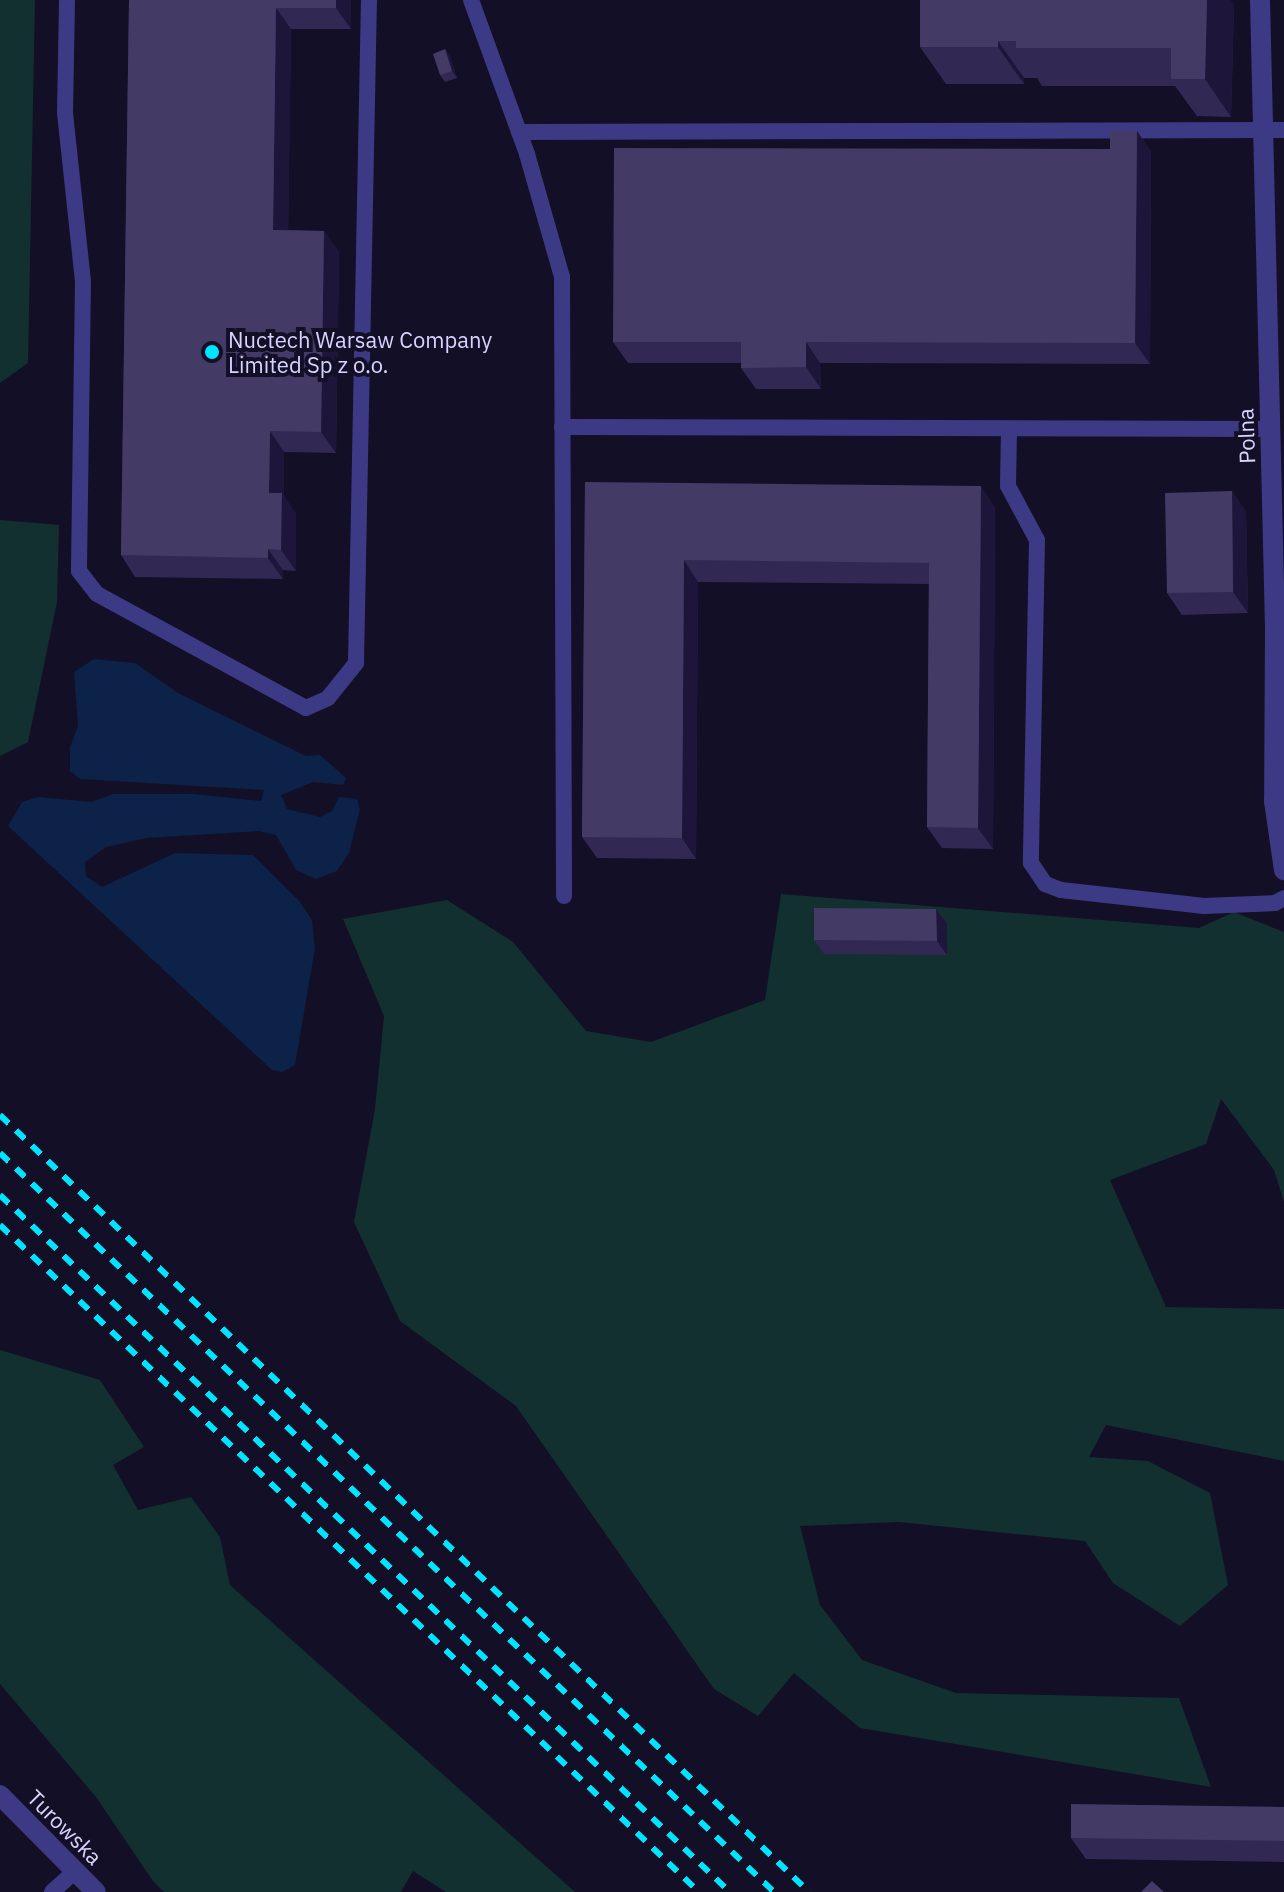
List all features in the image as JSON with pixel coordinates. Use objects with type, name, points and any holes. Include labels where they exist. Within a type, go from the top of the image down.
[{"type":"street","name":"Polna","points":[[1260,0],[1263,130],[1276,372],[1270,429],[1274,801],[1284,870]]},
{"type":"street","name":"Turowska","points":[[0,1795],[96,1892]]},
{"type":"lane","points":[[67,0],[65,113],[83,281],[79,571],[97,594],[306,708],[328,698],[356,663],[369,0]]},
{"type":"lane","points":[[471,0],[519,132],[562,277],[564,896]]},
{"type":"lane","points":[[519,132],[1284,130]]},
{"type":"lane","points":[[562,427],[1270,429]]},
{"type":"lane","points":[[1009,429],[1008,486],[1037,540],[1031,863],[1045,884],[1061,890],[1204,906],[1275,903],[1284,898]]},
{"type":"lane","points":[[52,1892],[75,1871]]},
{"type":"green space","points":[[0,0],[35,0],[28,363],[0,383]]},
{"type":"green space","points":[[0,520],[59,525],[57,602],[28,742],[0,756]]},
{"type":"green space","points":[[781,894],[1199,928],[1234,912],[1284,932],[1284,1202],[1274,1170],[1221,1099],[1206,1144],[1110,1180],[1166,1307],[1284,1309],[1284,1461],[1106,1425],[1089,1457],[1148,1461],[1210,1493],[1228,1585],[1180,1626],[1113,1583],[1085,1541],[899,1522],[800,1526],[820,1605],[862,1660],[956,1693],[1179,1698],[1211,1787],[860,1728],[794,1673],[758,1716],[714,1689],[516,1406],[400,1321],[354,1222],[375,1109],[384,1016],[343,919],[447,900],[513,942],[586,1031],[651,1042],[765,1000]]},
{"type":"green space","points":[[0,1350],[100,1380],[144,1447],[113,1465],[138,1510],[191,1497],[220,1537],[230,1585],[575,1892],[446,1892],[413,1871],[401,1892],[164,1892],[153,1881],[96,1797],[0,1684]]},
{"type":"water","points":[[94,659],[135,663],[178,693],[306,756],[320,755],[346,778],[343,785],[313,782],[281,795],[287,809],[320,817],[332,811],[339,797],[357,799],[360,809],[349,853],[337,871],[316,879],[296,870],[276,835],[259,831],[146,838],[106,847],[85,862],[86,876],[102,887],[175,853],[253,855],[300,902],[312,920],[315,948],[295,1065],[282,1072],[272,1070],[8,826],[22,802],[38,797],[91,802],[113,794],[193,794],[261,801],[264,790],[80,779],[70,771],[70,747],[78,726],[74,672]]},
{"type":"building","name":"Nuctech Warsaw Company Limited Sp z o.o.","points":[[129,0],[336,0],[336,8],[276,8],[273,230],[324,231],[321,432],[270,431],[269,493],[282,493],[281,550],[268,549],[268,558],[121,555]]},
{"type":"building","points":[[920,0],[1207,0],[1205,79],[1171,79],[1171,48],[1016,48],[1016,41],[998,41],[998,47],[920,47]]},
{"type":"building","points":[[445,49],[452,71],[440,75],[433,54]]},
{"type":"building","points":[[1110,131],[1137,131],[1135,343],[806,342],[806,367],[741,368],[741,342],[613,342],[614,148],[1110,149]]},
{"type":"building","points":[[585,482],[981,486],[978,828],[927,827],[929,563],[684,560],[682,838],[582,837]]},
{"type":"building","points":[[1232,491],[1233,592],[1167,593],[1165,493]]},
{"type":"building","points":[[814,908],[936,909],[937,941],[814,940]]},
{"type":"building","points":[[1071,1804],[1284,1807],[1284,1841],[1071,1838]]},
{"type":"building","points":[[1152,1881],[1164,1892],[1141,1892]]},
{"type":"railway","points":[[0,1115],[809,1892]]},
{"type":"railway","points":[[0,1153],[774,1892]]},
{"type":"railway","points":[[0,1195],[730,1892]]},
{"type":"railway","points":[[0,1225],[699,1892]]},
{"type":"place","name":"Nuctech Warsaw Company Limited Sp z o.o.","points":[[212,352]]}]
